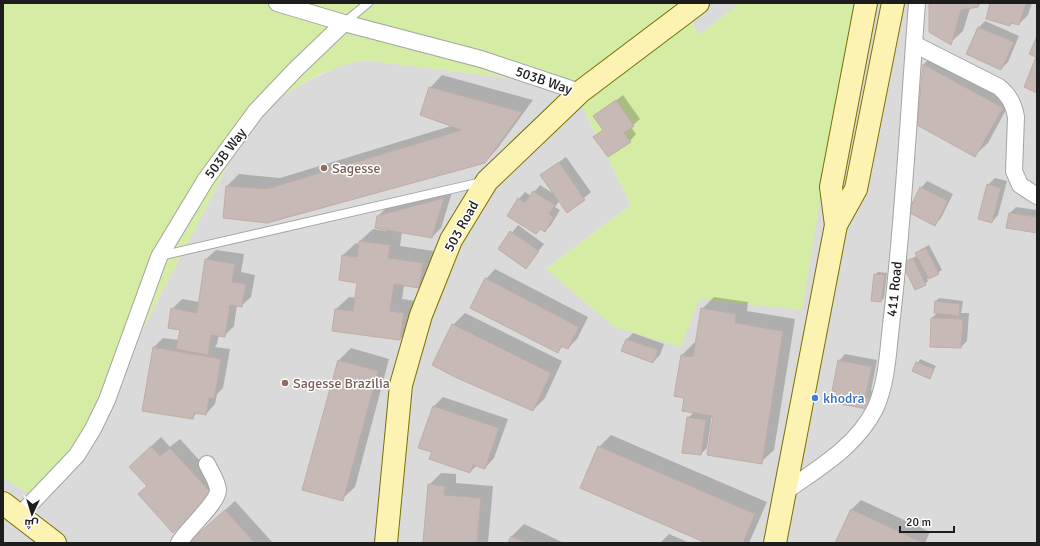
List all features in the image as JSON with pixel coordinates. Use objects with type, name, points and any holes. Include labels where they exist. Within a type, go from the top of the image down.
[{"type":"main road","name":"503 Road","points":[[386,543],[401,385],[421,315],[451,240],[487,181],[580,92],[698,3]]},
{"type":"main road","points":[[836,225],[831,187],[866,3]]},
{"type":"main road","points":[[775,543],[836,225],[856,189],[893,3]]},
{"type":"main road","points":[[11,509],[55,543]]},
{"type":"street","points":[[277,3],[344,23]]},
{"type":"street","name":"411 Road","points":[[785,492],[848,447],[863,429],[875,408],[883,386],[894,293],[917,3]]},
{"type":"street","name":"503B Way","points":[[11,509],[77,455],[93,429],[107,400],[159,257],[206,178],[256,111],[296,69],[344,23],[481,59],[580,92]]},
{"type":"street","points":[[914,44],[1006,92],[1015,108],[1016,117],[1014,170],[1020,185],[1037,196]]},
{"type":"street","points":[[179,543],[183,536],[214,500],[218,492],[216,480],[207,464]]},
{"type":"lane","points":[[344,23],[368,3]]},
{"type":"lane","points":[[159,257],[487,181]]},
{"type":"shaded area","points":[[683,3],[740,3],[699,36]]},
{"type":"shaded area","points":[[853,3],[1037,3],[1037,543],[3,543],[3,478],[41,499],[121,371],[240,142],[268,109],[284,95],[303,83],[342,65],[364,60],[572,86],[631,205],[546,269],[699,299],[835,100]]},
{"type":"green space","points":[[3,3],[683,3],[699,35],[740,3],[853,3],[802,310],[699,299],[681,347],[614,327],[546,269],[631,205],[572,86],[363,60],[326,72],[294,89],[266,112],[240,142],[121,371],[41,500],[3,478]]},
{"type":"building","points":[[929,3],[979,3],[978,7],[961,10],[951,45],[929,32]]},
{"type":"building","points":[[990,3],[1026,3],[1019,25],[1011,23],[1010,26],[986,19]]},
{"type":"building","points":[[978,27],[1014,42],[1001,70],[966,54]]},
{"type":"building","points":[[1037,36],[1037,93],[1024,87],[1036,57],[1029,54]]},
{"type":"building","points":[[923,64],[1003,108],[975,157],[917,125]]},
{"type":"building","points":[[429,87],[522,112],[485,163],[267,223],[223,218],[226,186],[267,189],[462,130],[420,115]]},
{"type":"building","points":[[616,100],[634,126],[624,133],[631,142],[608,157],[593,137],[603,130],[593,116]]},
{"type":"building","points":[[559,162],[585,200],[567,213],[540,175]]},
{"type":"building","points":[[987,184],[1001,188],[992,223],[978,219]]},
{"type":"building","points":[[920,187],[948,201],[935,226],[908,212]]},
{"type":"building","points":[[533,191],[555,205],[549,214],[554,217],[545,232],[540,229],[536,234],[507,216],[518,198],[525,203]]},
{"type":"building","points":[[444,198],[432,238],[375,228],[377,216]]},
{"type":"building","points":[[1009,213],[1037,217],[1037,233],[1006,228]]},
{"type":"building","points":[[510,231],[539,251],[526,269],[498,249]]},
{"type":"building","points":[[359,241],[390,245],[388,258],[423,263],[419,288],[394,284],[390,311],[404,313],[400,340],[332,331],[335,309],[353,311],[357,283],[339,280],[342,255],[357,257]]},
{"type":"building","points":[[926,248],[939,274],[929,279],[915,253]]},
{"type":"building","points":[[913,258],[926,285],[915,290],[902,263]]},
{"type":"building","points":[[205,259],[235,264],[232,282],[246,284],[242,307],[230,305],[225,337],[211,335],[208,355],[176,349],[180,330],[168,328],[171,308],[197,313]]},
{"type":"building","points":[[874,274],[885,275],[881,302],[871,301]]},
{"type":"building","points":[[485,278],[579,327],[568,349],[561,346],[558,353],[470,308]]},
{"type":"building","points":[[935,301],[960,304],[959,316],[934,313]]},
{"type":"building","points":[[701,308],[736,314],[735,323],[783,331],[762,464],[707,455],[713,416],[682,411],[684,398],[674,396],[681,355],[693,357]]},
{"type":"building","points":[[931,318],[963,319],[961,348],[930,347]]},
{"type":"building","points":[[452,324],[551,373],[533,411],[457,378],[432,365]]},
{"type":"building","points":[[626,339],[658,350],[653,363],[621,351]]},
{"type":"building","points":[[153,347],[221,359],[214,399],[209,398],[206,415],[194,413],[193,419],[142,411]]},
{"type":"building","points":[[338,360],[378,371],[343,501],[302,490]]},
{"type":"building","points":[[838,360],[872,367],[865,398],[869,398],[867,409],[835,403],[837,392],[832,391]]},
{"type":"building","points":[[916,362],[934,369],[930,379],[912,371]]},
{"type":"building","points":[[433,406],[499,428],[485,469],[473,465],[470,473],[429,459],[432,452],[418,448]]},
{"type":"building","points":[[687,417],[706,420],[701,455],[682,453]]},
{"type":"building","points":[[151,446],[160,456],[170,448],[213,495],[173,533],[138,494],[147,486],[129,467]]},
{"type":"building","points":[[598,446],[755,514],[743,543],[706,543],[580,488]]},
{"type":"building","points":[[428,484],[445,486],[444,495],[481,498],[477,543],[423,543]]},
{"type":"building","points":[[851,509],[921,542],[921,543],[835,543]]},
{"type":"building","points":[[225,510],[255,543],[188,543]]},
{"type":"building","points":[[511,536],[527,543],[508,543]]},
{"type":"place","name":"Sagesse","points":[[324,168]]},
{"type":"place","name":"Sagesse Brazilia","points":[[285,383]]},
{"type":"place","name":"khodra","points":[[815,398]]}]
